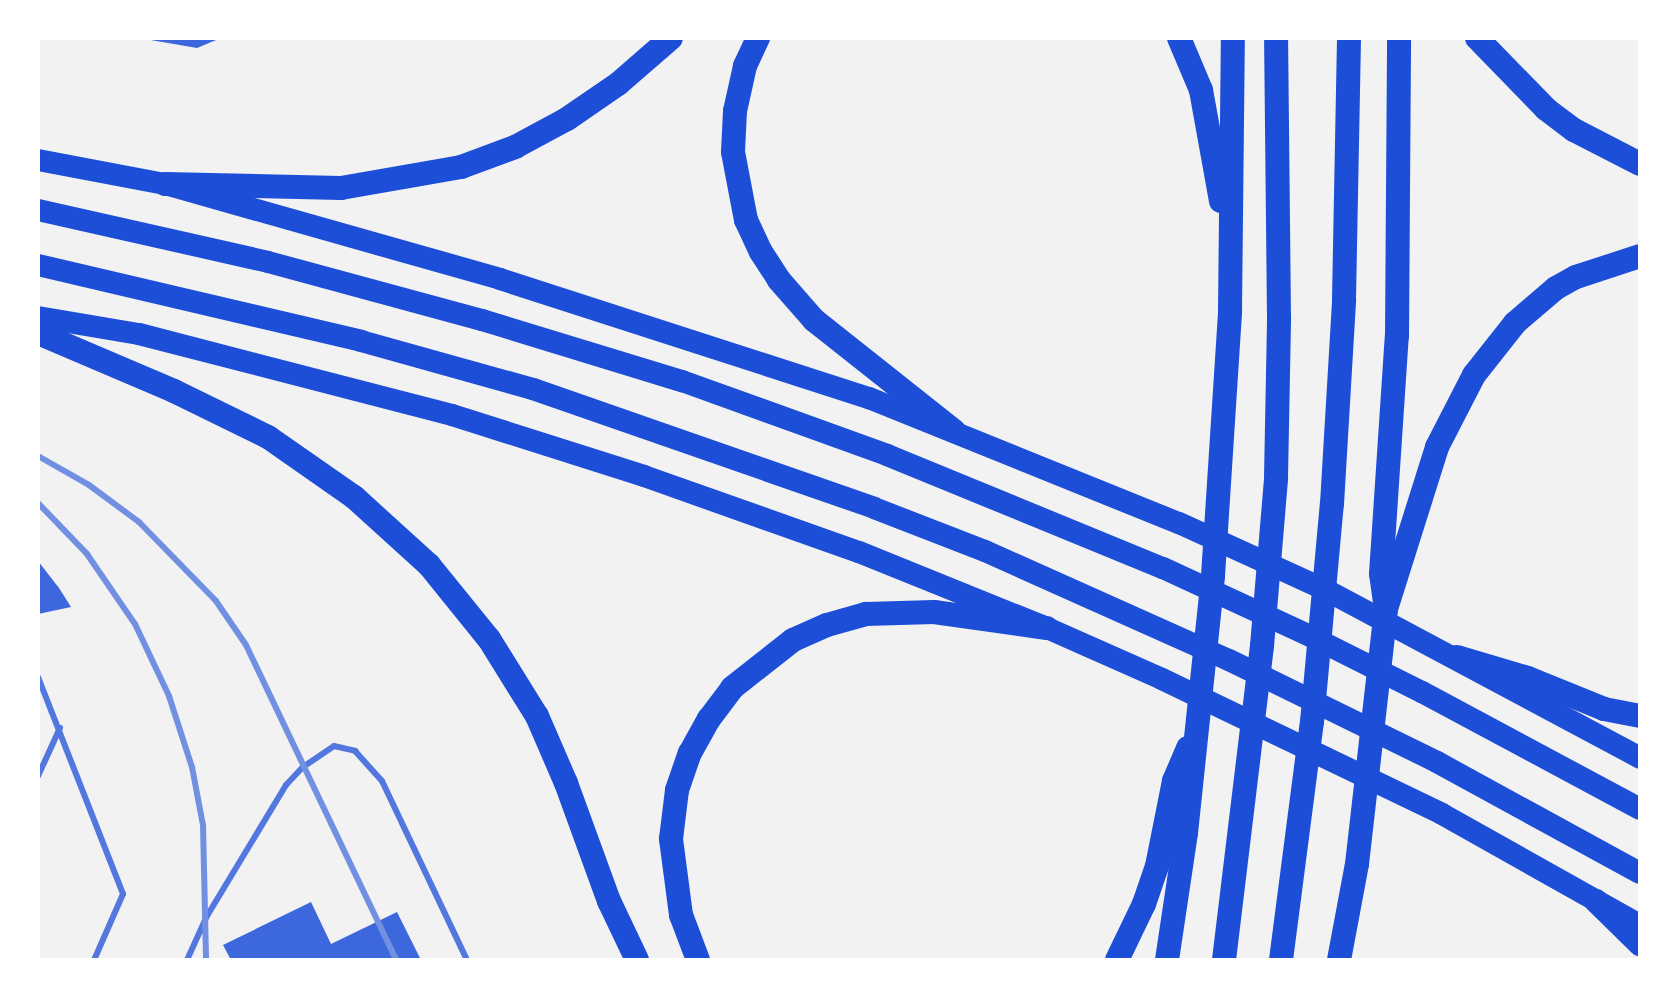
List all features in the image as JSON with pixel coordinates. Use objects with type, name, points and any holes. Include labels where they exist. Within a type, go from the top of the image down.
[{"type":"highway","points":[[165,184],[341,188],[461,167],[515,147],[567,119],[618,84],[671,38]]},
{"type":"highway","points":[[758,38],[745,66],[735,111],[733,152],[746,220],[761,252],[779,280],[814,320],[954,431]]},
{"type":"highway","points":[[1179,38],[1194,69],[1207,116],[1229,261]]},
{"type":"highway","points":[[1167,960],[1182,785],[1178,764],[1195,736],[1199,709],[1222,453],[1233,38]]},
{"type":"highway","points":[[1224,960],[1244,813],[1276,478],[1280,228],[1276,38]]},
{"type":"highway","points":[[1281,960],[1298,837],[1332,504],[1344,299],[1349,38]]},
{"type":"highway","points":[[1386,609],[1381,574],[1397,336],[1399,38]]},
{"type":"highway","points":[[1477,38],[1501,66],[1556,116],[1602,147],[1640,164]]},
{"type":"highway","points":[[38,160],[165,184],[604,310],[869,398],[1179,523],[1326,590],[1457,657],[1640,758]]},
{"type":"highway","points":[[38,210],[268,262],[482,320],[682,381],[887,455],[1163,568],[1285,625],[1434,698],[1640,809]]},
{"type":"highway","points":[[1339,960],[1357,864],[1386,609],[1437,447],[1474,375],[1515,323],[1556,288],[1601,266],[1640,256]]},
{"type":"highway","points":[[38,265],[361,341],[533,389],[874,508],[985,551],[1229,660],[1437,762],[1640,873]]},
{"type":"highway","points":[[38,317],[109,328],[235,357],[482,425],[801,530],[1047,628],[1442,814],[1640,925]]},
{"type":"highway","points":[[38,333],[174,391],[268,437],[354,497],[429,565],[489,639],[537,716],[566,783],[609,901],[637,960]]},
{"type":"highway","points":[[698,960],[681,915],[674,880],[671,839],[677,790],[690,753],[709,719],[732,688],[793,640],[827,625],[866,614],[934,612],[1047,628]]},
{"type":"highway","points":[[1457,657],[1528,678],[1604,709],[1640,716]]},
{"type":"highway","points":[[1117,960],[1144,904],[1182,785]]},
{"type":"highway","points":[[1596,901],[1640,944]]},
{"type":"lane","points":[[38,677],[123,894],[94,960]]},
{"type":"lane","points":[[38,776],[60,728]]},
{"type":"lane","points":[[187,960],[207,916],[286,785],[303,767],[334,746],[355,751],[382,781],[467,960]]},
{"type":"building","points":[[139,38],[221,38],[197,48]]},
{"type":"building","points":[[38,561],[59,588],[71,607],[38,614]]},
{"type":"building","points":[[311,902],[331,944],[397,912],[421,960],[231,960],[223,945]]},
{"type":"railway","points":[[38,456],[89,485],[139,522],[216,601],[246,645],[396,960]]},
{"type":"railway","points":[[38,503],[87,554],[135,624],[169,696],[192,767],[203,825],[206,960]]}]
